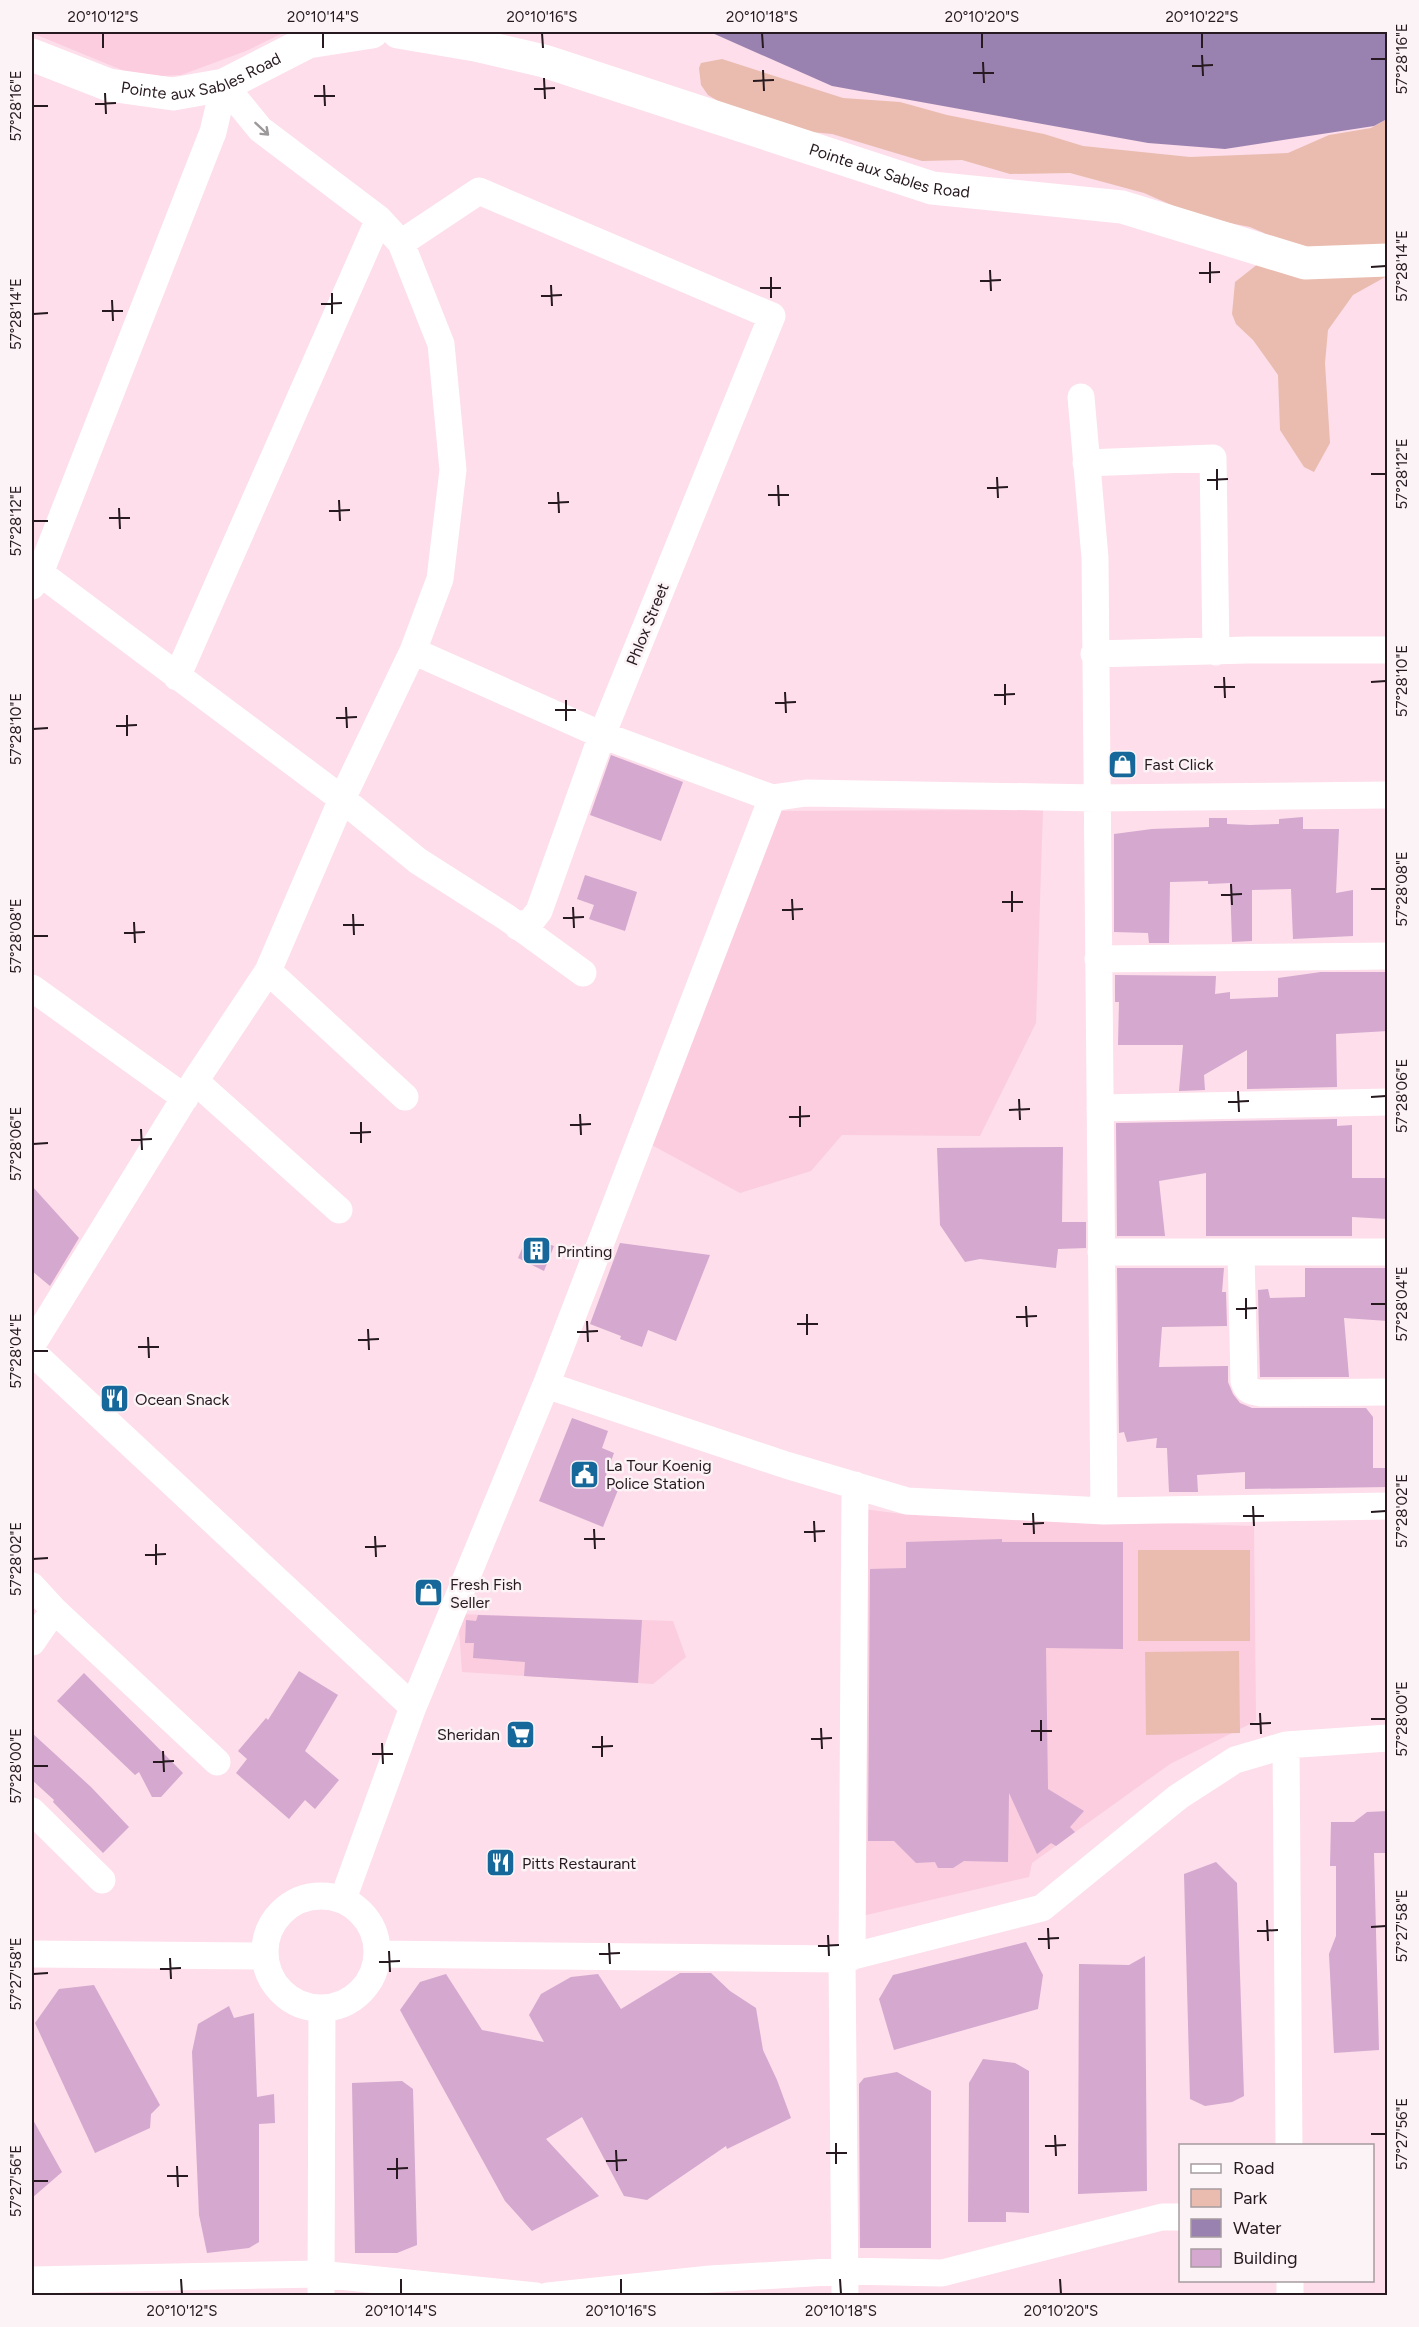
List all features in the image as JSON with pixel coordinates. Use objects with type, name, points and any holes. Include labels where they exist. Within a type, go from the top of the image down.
[{"type":"main road","name":"Pointe aux Sables Road","points":[[32,55],[109,85],[173,94],[224,85],[308,42],[372,32]]},
{"type":"main road","name":"Pointe aux Sables Road","points":[[398,32],[475,45],[544,62],[932,188],[1122,207],[1305,263],[1388,260]]},
{"type":"street","points":[[32,1345],[190,1089],[268,971],[342,799],[413,651],[440,579],[453,470],[441,344],[401,243],[379,219],[260,129],[224,85]]},
{"type":"street","points":[[224,85],[213,132],[34,575],[342,799],[418,861],[506,917],[583,973]]},
{"type":"street","name":"Phlox Street","points":[[401,243],[478,192],[772,316],[602,735],[539,911],[532,920],[518,927]]},
{"type":"street","points":[[177,677],[379,219]]},
{"type":"street","points":[[1081,397],[1095,558],[1094,654],[1104,1511]]},
{"type":"street","points":[[1086,463],[1212,458],[1216,652]]},
{"type":"street","points":[[1094,654],[1388,650]]},
{"type":"street","points":[[413,651],[602,735],[772,798],[807,793],[1096,798],[1388,795]]},
{"type":"street","points":[[343,1899],[413,1707],[546,1385],[772,798]]},
{"type":"street","points":[[1098,959],[1388,956]]},
{"type":"street","points":[[268,971],[405,1097]]},
{"type":"street","points":[[32,988],[190,1089],[339,1210]]},
{"type":"street","points":[[1100,1108],[1388,1102]]},
{"type":"street","points":[[1101,1252],[1388,1252]]},
{"type":"street","points":[[1241,1252],[1246,1388],[1261,1393],[1388,1392]]},
{"type":"street","points":[[32,1353],[413,1707]]},
{"type":"street","points":[[546,1385],[786,1465],[907,1501],[1104,1511],[1388,1506]]},
{"type":"street","points":[[845,2283],[847,1958],[855,1485]]},
{"type":"street","points":[[32,1586],[54,1610],[217,1762]]},
{"type":"street","points":[[32,1642],[54,1610]]},
{"type":"street","points":[[377,1954],[847,1958],[1042,1908],[1178,1797],[1235,1760],[1286,1745],[1388,1738]]},
{"type":"street","points":[[1286,1745],[1289,2144]]},
{"type":"street","points":[[32,1811],[102,1880]]},
{"type":"street","points":[[324,1895],[343,1899],[358,1909],[369,1922],[375,1937],[377,1954],[370,1978],[354,1998],[339,2005],[322,2008],[305,2006],[290,1999],[277,1988],[268,1972],[264,1956],[266,1936],[274,1919],[288,1905],[306,1897],[324,1895]]},
{"type":"street","points":[[32,1954],[264,1956]]},
{"type":"street","points":[[320,2285],[322,2008]]},
{"type":"street","points":[[548,2295],[710,2279],[845,2283],[942,2273],[1162,2217],[1179,2217]]},
{"type":"street","points":[[32,2280],[320,2285],[536,2295]]},
{"type":"shaded area","points":[[32,32],[285,32],[246,51],[181,75],[139,77]]},
{"type":"shaded area","points":[[1043,810],[1036,1023],[980,1136],[842,1135],[811,1171],[740,1193],[650,1144],[775,811]]},
{"type":"shaded area","points":[[848,1507],[910,1515],[1254,1526],[1256,1721],[1170,1764],[1032,1863],[1029,1877],[845,1920]]},
{"type":"shaded area","points":[[458,1614],[673,1621],[686,1657],[653,1684],[462,1672]]},
{"type":"green space","points":[[722,59],[843,98],[900,102],[947,115],[1044,134],[1083,146],[1190,157],[1288,153],[1329,135],[1371,128],[1387,119],[1387,276],[1353,295],[1328,330],[1325,363],[1330,443],[1314,472],[1304,467],[1280,430],[1278,375],[1253,340],[1236,324],[1232,314],[1235,282],[1268,256],[1264,233],[1250,227],[1199,217],[1144,193],[1070,173],[1010,174],[962,160],[922,161],[832,134],[770,128],[753,122],[708,95],[701,85],[699,68],[701,63]]},
{"type":"green space","points":[[1138,1550],[1250,1550],[1250,1641],[1138,1641]]},
{"type":"green space","points":[[1239,1651],[1240,1733],[1146,1735],[1145,1652]]},
{"type":"water","points":[[710,32],[1387,32],[1387,119],[1374,126],[1225,149],[1148,143],[832,86]]},
{"type":"building","points":[[611,755],[683,782],[661,841],[590,815]]},
{"type":"building","points":[[1303,817],[1303,829],[1339,829],[1336,893],[1353,890],[1353,936],[1293,939],[1291,889],[1252,890],[1252,941],[1232,942],[1230,883],[1208,884],[1208,881],[1170,882],[1169,943],[1149,943],[1148,933],[1114,932],[1114,834],[1152,829],[1209,827],[1209,818],[1227,818],[1227,824],[1250,825],[1279,824],[1279,819]]},
{"type":"building","points":[[585,875],[637,892],[625,931],[589,919],[594,905],[577,899]]},
{"type":"building","points":[[1321,972],[1388,972],[1388,1031],[1336,1034],[1337,1087],[1247,1089],[1247,1050],[1204,1075],[1205,1090],[1179,1091],[1183,1045],[1118,1045],[1119,1002],[1115,1002],[1115,975],[1216,976],[1215,994],[1230,992],[1230,999],[1278,997],[1278,978]]},
{"type":"building","points":[[1337,1119],[1337,1126],[1352,1125],[1352,1178],[1388,1178],[1388,1219],[1352,1217],[1352,1236],[1206,1236],[1206,1173],[1159,1181],[1165,1236],[1117,1236],[1116,1123]]},
{"type":"building","points":[[1063,1147],[1062,1222],[1086,1222],[1086,1248],[1058,1249],[1056,1268],[980,1259],[965,1262],[940,1225],[937,1148]]},
{"type":"building","points":[[32,1186],[79,1238],[50,1286],[32,1271]]},
{"type":"building","name":"Printing","points":[[527,1237],[554,1246],[544,1271],[518,1258]]},
{"type":"building","points":[[620,1243],[710,1255],[676,1341],[648,1330],[642,1347],[590,1324]]},
{"type":"building","points":[[1117,1268],[1224,1268],[1222,1292],[1226,1292],[1227,1326],[1162,1327],[1159,1367],[1228,1366],[1228,1382],[1233,1394],[1240,1403],[1252,1408],[1366,1408],[1373,1417],[1373,1468],[1388,1468],[1388,1487],[1245,1489],[1245,1472],[1197,1475],[1198,1492],[1169,1492],[1167,1448],[1156,1448],[1157,1438],[1127,1442],[1124,1432],[1119,1433]]},
{"type":"building","points":[[1305,1268],[1388,1268],[1388,1321],[1344,1318],[1349,1377],[1260,1377],[1258,1290],[1268,1289],[1270,1298],[1305,1297]]},
{"type":"building","name":"La Tour Koenig Police Station","points":[[572,1418],[608,1431],[602,1448],[614,1453],[605,1478],[620,1485],[603,1527],[539,1501]]},
{"type":"building","points":[[1002,1539],[1002,1542],[1123,1542],[1123,1649],[1046,1648],[1048,1789],[1084,1811],[1070,1827],[1075,1832],[1056,1846],[1051,1843],[1037,1854],[1009,1793],[1008,1862],[964,1861],[953,1868],[938,1868],[935,1862],[916,1863],[894,1841],[868,1841],[870,1569],[906,1568],[906,1542]]},
{"type":"building","points":[[478,1615],[642,1620],[638,1683],[524,1676],[525,1662],[473,1658],[474,1643],[465,1643],[466,1620],[476,1621]]},
{"type":"building","points":[[299,1671],[338,1695],[305,1751],[339,1780],[315,1809],[305,1800],[289,1819],[236,1773],[247,1759],[238,1751],[266,1718],[268,1720]]},
{"type":"building","points":[[84,1673],[183,1773],[161,1797],[152,1797],[139,1772],[135,1775],[57,1701]]},
{"type":"building","points":[[32,1733],[91,1787],[129,1827],[103,1853],[53,1802],[54,1800],[32,1780]]},
{"type":"building","points":[[1388,1811],[1388,1853],[1374,1853],[1379,2050],[1334,2053],[1329,1954],[1336,1936],[1336,1866],[1330,1866],[1331,1822],[1354,1822],[1367,1812]]},
{"type":"building","points":[[1216,1862],[1237,1883],[1244,2096],[1232,2102],[1205,2106],[1190,2099],[1184,1874]]},
{"type":"building","points":[[1026,1942],[1043,1975],[1038,2009],[894,2050],[879,1999],[893,1975]]},
{"type":"building","points":[[1145,1956],[1147,2191],[1078,2194],[1079,1964],[1129,1965]]},
{"type":"building","points":[[680,1973],[711,1973],[730,1991],[756,2008],[763,2050],[791,2118],[727,2149],[726,2146],[647,2200],[624,2196],[582,2117],[546,2139],[599,2196],[532,2231],[505,2201],[400,2010],[420,1982],[446,1974],[482,2030],[544,2042],[529,2015],[541,1994],[571,1977],[598,1974],[621,2009]]},
{"type":"building","points":[[94,1985],[160,2105],[151,2114],[150,2128],[95,2153],[35,2023],[59,1989]]},
{"type":"building","points":[[229,2006],[234,2018],[254,2013],[257,2097],[274,2094],[275,2123],[259,2124],[259,2242],[249,2248],[207,2253],[199,2215],[192,2052],[198,2024]]},
{"type":"building","points":[[983,2059],[1015,2063],[1029,2071],[1029,2213],[1006,2212],[1006,2222],[968,2222],[969,2083]]},
{"type":"building","points":[[897,2072],[931,2091],[931,2248],[860,2248],[859,2084],[864,2078]]},
{"type":"building","points":[[402,2081],[413,2089],[417,2245],[397,2253],[355,2253],[352,2083]]},
{"type":"building","points":[[32,2118],[62,2172],[32,2198]]},
{"type":"place","name":"Fast Click","points":[[1123,764]]},
{"type":"place","name":"Printing","points":[[536,1251]]},
{"type":"place","name":"Ocean Snack","points":[[114,1399]]},
{"type":"place","name":"La Tour Koenig Police Station","points":[[585,1474]]},
{"type":"place","name":"Fresh Fish Seller","points":[[429,1593]]},
{"type":"place","name":"Sheridan","points":[[521,1734]]},
{"type":"place","name":"Pitts Restaurant","points":[[501,1863]]}]
